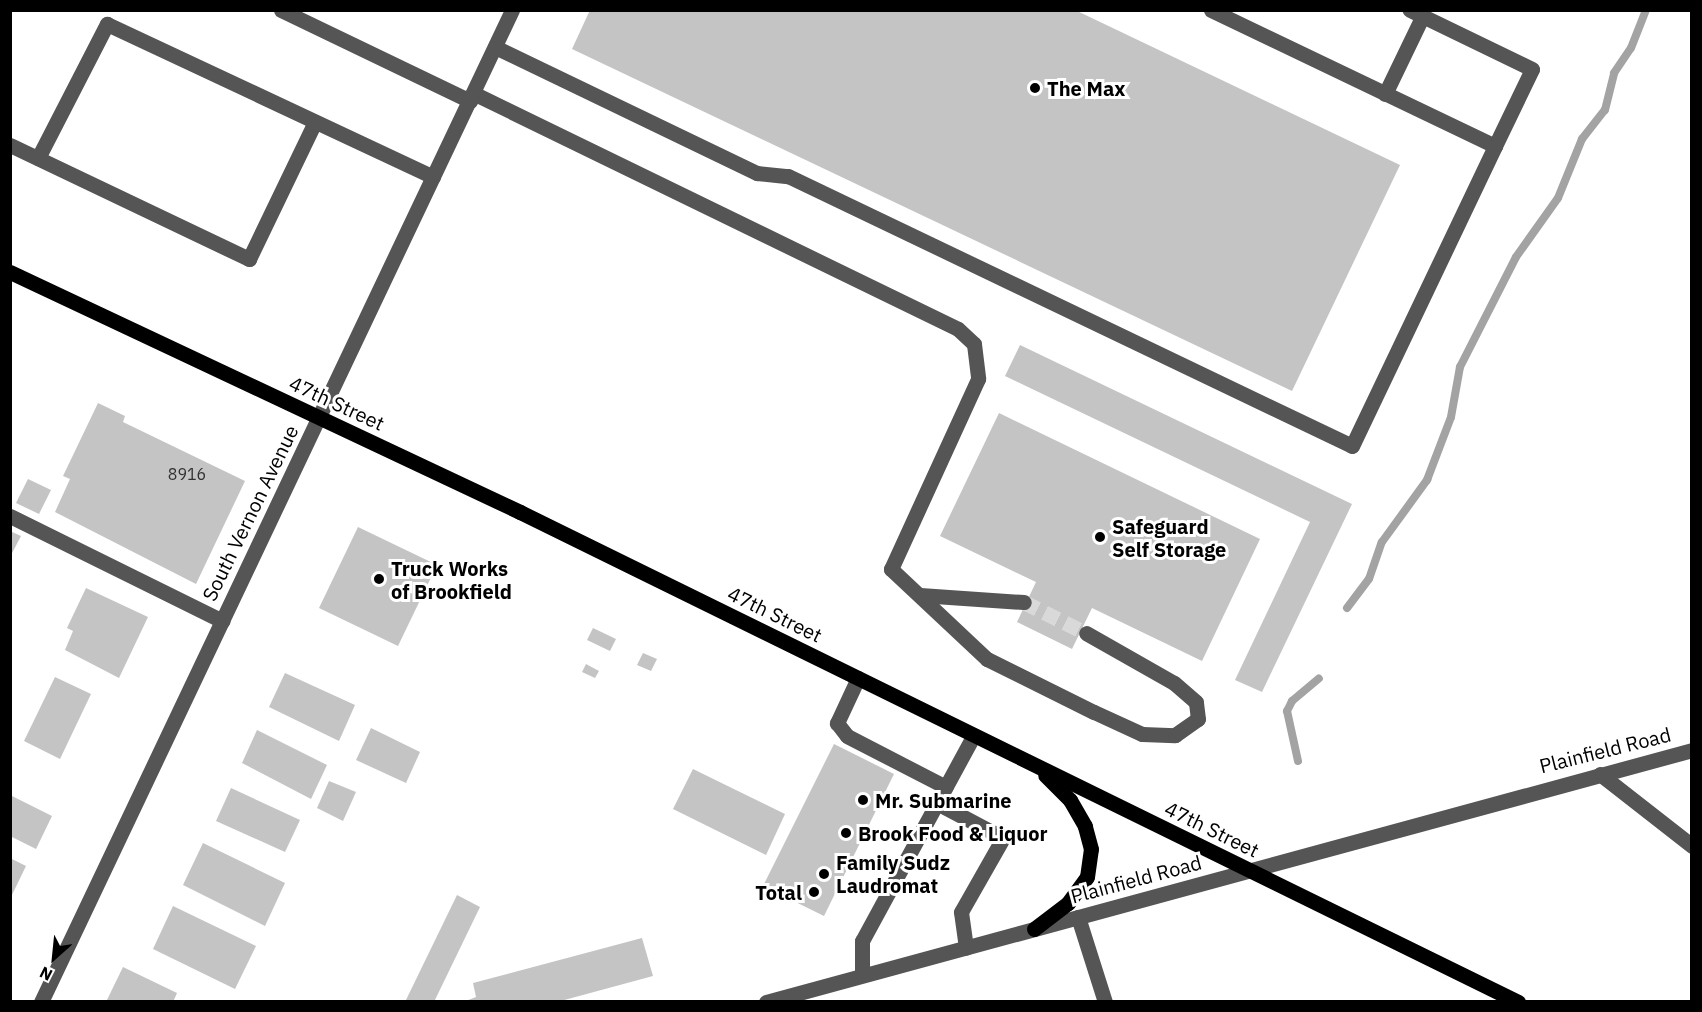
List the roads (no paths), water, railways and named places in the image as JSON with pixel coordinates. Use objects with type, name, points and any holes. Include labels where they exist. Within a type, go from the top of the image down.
[{"type":"main road","name":"47th Street","points":[[10,272],[858,678],[1518,1002]]},
{"type":"main road","points":[[1034,929],[1068,903],[1087,877],[1091,849],[1085,826],[1070,800],[1037,766]]},
{"type":"street","points":[[280,10],[472,97],[958,329],[974,344],[978,379],[891,569],[987,659],[1142,734],[1175,735],[1198,718],[1196,702],[1174,683],[1086,633]]},
{"type":"street","name":"South Vernon Avenue","points":[[41,1002],[512,10]]},
{"type":"street","points":[[1211,10],[1495,146]]},
{"type":"street","points":[[495,47],[757,173],[788,176],[1352,446],[1532,69],[1416,14],[1385,94]]},
{"type":"street","points":[[38,158],[107,24],[433,177]]},
{"type":"street","points":[[10,145],[249,259],[315,122]]},
{"type":"street","points":[[10,516],[222,621]]},
{"type":"street","points":[[920,595],[1024,602]]},
{"type":"street","points":[[858,678],[837,723],[847,736],[946,787]]},
{"type":"street","points":[[862,975],[862,941],[974,735]]},
{"type":"street","name":"Plainfield Road","points":[[766,1002],[1692,750]]},
{"type":"street","points":[[1600,774],[1692,846]]},
{"type":"street","points":[[937,803],[1003,838],[962,912],[966,948]]},
{"type":"street","points":[[1078,917],[1106,1002]]},
{"type":"waterway","points":[[1347,608],[1369,579],[1382,542],[1427,480],[1451,417],[1460,367],[1516,257],[1558,198],[1582,139],[1605,110],[1614,73],[1631,48],[1646,10]]},
{"type":"waterway","points":[[1298,761],[1287,711],[1292,701],[1319,678]]},
{"type":"tunnel","points":[[1024,602],[1086,633]]},
{"type":"place","name":"The Max","points":[[1035,88]]},
{"type":"place","name":"Safeguard Self Storage","points":[[1100,537]]},
{"type":"place","name":"Truck Works of Brookfield","points":[[379,579]]},
{"type":"place","name":"Mr. Submarine","points":[[863,800]]},
{"type":"place","name":"Brook Food & Liquor","points":[[846,833]]},
{"type":"place","name":"Family Sudz Laudromat","points":[[824,874]]},
{"type":"place","name":"Total","points":[[814,892]]}]
